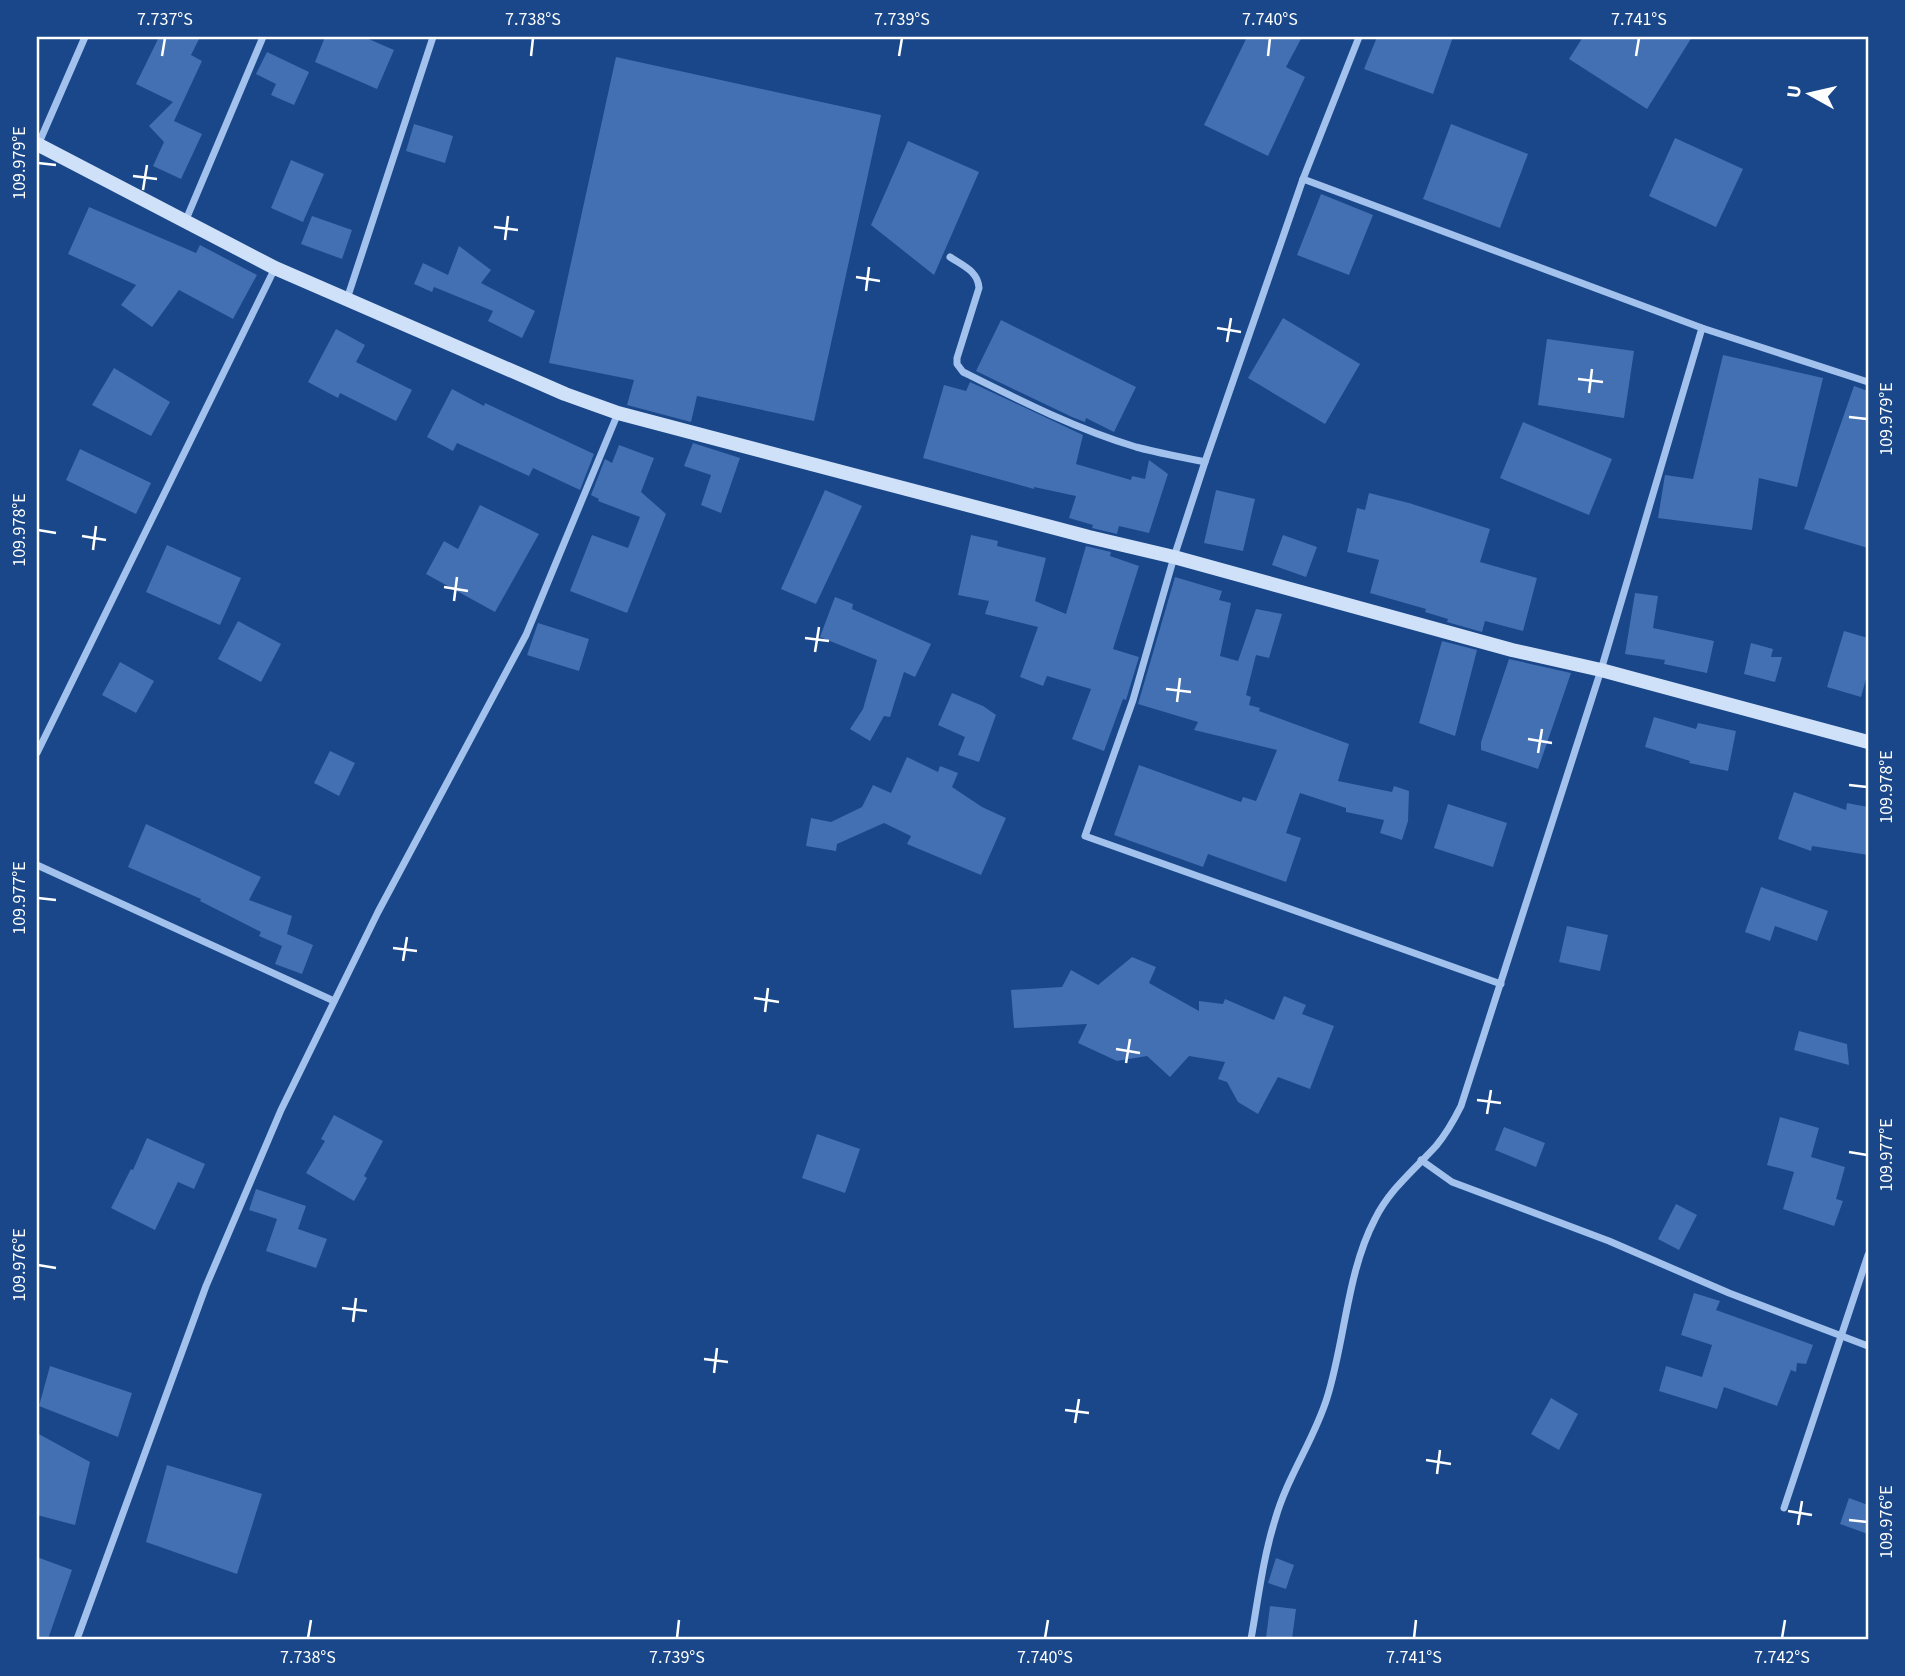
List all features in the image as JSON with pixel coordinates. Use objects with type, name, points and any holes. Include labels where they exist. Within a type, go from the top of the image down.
[{"type":"main road","points":[[37,145],[275,268],[565,394],[618,413],[1174,557],[1513,650],[1601,670],[1868,742]]},
{"type":"street","points":[[37,145],[85,37]]},
{"type":"street","points":[[185,222],[263,37]]},
{"type":"street","points":[[346,299],[433,37]]},
{"type":"street","points":[[1359,37],[1303,179],[1205,463],[1174,557],[1133,700],[1085,836],[1501,984]]},
{"type":"street","points":[[1303,179],[1702,328],[1868,382]]},
{"type":"street","points":[[950,257],[976,274],[979,288],[957,358],[957,365],[963,372],[1045,412],[1136,447],[1205,463]]},
{"type":"street","points":[[37,753],[275,268]]},
{"type":"street","points":[[1251,1639],[1275,1519],[1293,1471],[1327,1398],[1362,1249],[1388,1197],[1450,1128],[1461,1106],[1601,670],[1702,328]]},
{"type":"street","points":[[77,1639],[206,1286],[281,1110],[384,900],[526,635],[618,413]]},
{"type":"street","points":[[37,866],[334,1001]]},
{"type":"street","points":[[1421,1160],[1452,1182],[1609,1241],[1729,1293],[1868,1346]]},
{"type":"street","points":[[1784,1508],[1868,1255]]},
{"type":"building","points":[[159,37],[200,37],[191,55],[202,61],[174,121],[202,134],[181,179],[153,166],[164,142],[149,126],[173,102],[136,84]]},
{"type":"building","points":[[325,37],[364,37],[394,50],[377,89],[315,62]]},
{"type":"building","points":[[1247,37],[1302,37],[1286,67],[1305,77],[1268,156],[1204,125]]},
{"type":"building","points":[[1377,37],[1453,37],[1433,94],[1364,69]]},
{"type":"building","points":[[1583,37],[1692,37],[1647,109],[1569,59]]},
{"type":"building","points":[[267,52],[309,72],[294,105],[271,95],[276,84],[256,74]]},
{"type":"building","points":[[616,57],[881,115],[814,421],[697,396],[691,422],[627,405],[634,380],[549,363]]},
{"type":"building","points":[[414,124],[453,136],[445,163],[406,151]]},
{"type":"building","points":[[1451,124],[1528,154],[1500,228],[1423,199]]},
{"type":"building","points":[[1675,138],[1743,169],[1716,227],[1649,196]]},
{"type":"building","points":[[908,141],[979,172],[934,275],[871,225]]},
{"type":"building","points":[[291,160],[324,174],[303,222],[271,208]]},
{"type":"building","points":[[1321,194],[1373,215],[1349,275],[1297,255]]},
{"type":"building","points":[[89,207],[196,253],[200,245],[257,275],[233,319],[179,290],[152,327],[121,305],[136,285],[68,254]]},
{"type":"building","points":[[312,216],[352,230],[342,259],[301,244]]},
{"type":"building","points":[[459,246],[491,270],[481,283],[535,311],[522,338],[488,321],[493,311],[434,287],[432,292],[414,284],[423,263],[448,275]]},
{"type":"building","points":[[1283,318],[1360,364],[1325,424],[1248,378]]},
{"type":"building","points":[[1001,320],[1136,387],[1114,432],[1086,418],[1085,422],[1072,417],[976,371]]},
{"type":"building","points":[[336,329],[365,345],[356,362],[412,390],[396,421],[340,393],[338,398],[308,382]]},
{"type":"building","points":[[1547,339],[1634,351],[1624,418],[1538,405]]},
{"type":"building","points":[[1723,355],[1823,378],[1797,487],[1759,478],[1752,530],[1658,518],[1665,475],[1693,479]]},
{"type":"building","points":[[114,368],[170,402],[151,436],[92,405]]},
{"type":"building","points":[[970,382],[1083,435],[1076,464],[1131,480],[1132,476],[1145,479],[1149,460],[1168,474],[1149,533],[1119,526],[1117,534],[1092,528],[1093,525],[1069,518],[1076,496],[1034,489],[923,458],[944,385],[966,391]]},
{"type":"building","points":[[1854,386],[1868,391],[1868,548],[1804,529]]},
{"type":"building","points":[[452,389],[484,406],[485,403],[594,454],[580,490],[533,468],[529,476],[457,443],[453,451],[427,437]]},
{"type":"building","points":[[1523,422],[1612,459],[1589,515],[1500,478]]},
{"type":"building","points":[[693,443],[740,458],[721,513],[701,505],[711,475],[684,466]]},
{"type":"building","points":[[619,445],[654,458],[641,492],[666,514],[627,613],[570,591],[592,535],[628,548],[640,517],[598,501],[599,499],[591,495],[605,459],[612,463]]},
{"type":"building","points":[[80,449],[151,483],[136,514],[66,480]]},
{"type":"building","points":[[825,490],[862,506],[816,604],[781,589]]},
{"type":"building","points":[[1216,490],[1255,499],[1243,551],[1204,543]]},
{"type":"building","points":[[1369,493],[1490,529],[1480,562],[1537,578],[1523,631],[1485,621],[1482,632],[1447,622],[1448,619],[1425,612],[1426,609],[1370,593],[1379,560],[1347,552],[1357,508],[1365,510]]},
{"type":"building","points":[[480,505],[539,534],[495,612],[426,574],[444,541],[458,549]]},
{"type":"building","points":[[971,535],[998,541],[997,546],[1046,558],[1035,601],[1066,614],[1086,546],[1111,552],[1110,556],[1139,566],[1113,649],[1139,657],[1126,700],[1123,699],[1104,751],[1072,739],[1091,689],[1047,676],[1043,686],[1020,677],[1038,627],[985,614],[989,601],[958,595]]},
{"type":"building","points":[[1283,535],[1317,547],[1306,577],[1272,565]]},
{"type":"building","points":[[167,545],[241,578],[220,625],[146,592]]},
{"type":"building","points":[[1175,577],[1222,591],[1219,600],[1231,603],[1220,656],[1238,661],[1256,609],[1282,614],[1269,658],[1256,655],[1246,695],[1251,697],[1249,705],[1349,744],[1338,781],[1392,792],[1394,786],[1409,791],[1408,821],[1402,840],[1380,833],[1384,820],[1346,812],[1346,808],[1300,793],[1286,833],[1301,838],[1286,882],[1208,854],[1203,867],[1114,835],[1139,765],[1241,802],[1243,797],[1256,801],[1277,750],[1194,730],[1198,722],[1138,704]]},
{"type":"building","points":[[1635,593],[1658,596],[1653,628],[1714,641],[1707,673],[1664,664],[1665,660],[1625,654]]},
{"type":"building","points":[[835,597],[853,604],[852,609],[931,644],[915,677],[904,672],[890,717],[884,716],[870,741],[850,729],[863,709],[877,660],[820,637]]},
{"type":"building","points":[[238,621],[281,644],[261,682],[218,659]]},
{"type":"building","points":[[538,623],[589,639],[579,671],[527,655]]},
{"type":"building","points":[[1844,631],[1868,638],[1868,672],[1861,697],[1827,687]]},
{"type":"building","points":[[1442,641],[1477,650],[1455,736],[1419,723]]},
{"type":"building","points":[[1751,643],[1773,649],[1771,657],[1782,657],[1775,682],[1744,674]]},
{"type":"building","points":[[1509,659],[1571,673],[1538,769],[1481,750],[1481,742]]},
{"type":"building","points":[[120,662],[154,681],[136,713],[102,695]]},
{"type":"building","points":[[952,693],[983,706],[996,715],[979,762],[958,755],[965,737],[938,725]]},
{"type":"building","points":[[1654,717],[1696,729],[1698,723],[1736,731],[1728,771],[1689,763],[1690,761],[1645,747]]},
{"type":"building","points":[[330,751],[355,763],[339,796],[314,783]]},
{"type":"building","points":[[907,757],[938,772],[940,766],[958,773],[952,787],[982,807],[1006,818],[981,875],[907,844],[911,836],[884,823],[837,844],[836,851],[806,846],[811,818],[831,822],[862,807],[873,785],[891,793]]},
{"type":"building","points":[[1794,792],[1846,810],[1847,803],[1868,807],[1868,855],[1812,846],[1811,851],[1778,839]]},
{"type":"building","points":[[1448,804],[1507,823],[1493,867],[1434,848]]},
{"type":"building","points":[[146,824],[261,877],[249,900],[292,916],[287,934],[313,945],[302,974],[275,964],[282,946],[259,936],[261,932],[200,901],[201,899],[128,867]]},
{"type":"building","points":[[1761,887],[1828,911],[1817,941],[1775,926],[1770,941],[1745,932]]},
{"type":"building","points":[[1567,926],[1608,935],[1600,971],[1559,962]]},
{"type":"building","points":[[1132,957],[1156,967],[1149,983],[1199,1011],[1199,1001],[1223,1004],[1225,999],[1274,1020],[1284,996],[1306,1005],[1302,1014],[1334,1026],[1310,1089],[1278,1077],[1258,1114],[1238,1102],[1227,1082],[1218,1079],[1225,1062],[1189,1056],[1170,1077],[1147,1056],[1117,1061],[1078,1043],[1087,1024],[1014,1028],[1011,990],[1062,987],[1071,970],[1098,985]]},
{"type":"building","points":[[1799,1031],[1847,1044],[1849,1065],[1794,1050]]},
{"type":"building","points":[[334,1115],[383,1141],[354,1201],[306,1173],[325,1141],[321,1139]]},
{"type":"building","points":[[1780,1117],[1819,1128],[1811,1157],[1845,1167],[1836,1199],[1843,1201],[1834,1226],[1783,1209],[1794,1172],[1767,1165]]},
{"type":"building","points":[[1504,1127],[1545,1143],[1536,1167],[1495,1150]]},
{"type":"building","points":[[817,1134],[860,1149],[845,1193],[802,1178]]},
{"type":"building","points":[[147,1138],[205,1164],[194,1189],[178,1182],[155,1230],[111,1208],[131,1169],[133,1170]]},
{"type":"building","points":[[256,1189],[306,1206],[298,1229],[327,1239],[316,1268],[266,1251],[277,1219],[249,1210]]},
{"type":"building","points":[[1676,1204],[1697,1215],[1679,1250],[1658,1239]]},
{"type":"building","points":[[1694,1293],[1720,1301],[1716,1310],[1813,1345],[1806,1364],[1797,1363],[1796,1372],[1791,1370],[1777,1406],[1724,1387],[1717,1409],[1659,1391],[1666,1366],[1702,1377],[1712,1345],[1681,1335]]},
{"type":"building","points":[[50,1366],[132,1393],[118,1437],[39,1406]]},
{"type":"building","points":[[1551,1398],[1578,1414],[1559,1450],[1531,1434]]},
{"type":"building","points":[[37,1433],[90,1462],[75,1525],[37,1515]]},
{"type":"building","points":[[167,1465],[262,1494],[237,1574],[146,1542]]},
{"type":"building","points":[[1849,1498],[1868,1505],[1868,1534],[1840,1524]]},
{"type":"building","points":[[37,1557],[72,1570],[48,1639],[37,1639]]},
{"type":"building","points":[[1276,1558],[1294,1565],[1286,1589],[1268,1583]]},
{"type":"building","points":[[1270,1606],[1296,1609],[1292,1639],[1266,1638]]}]
